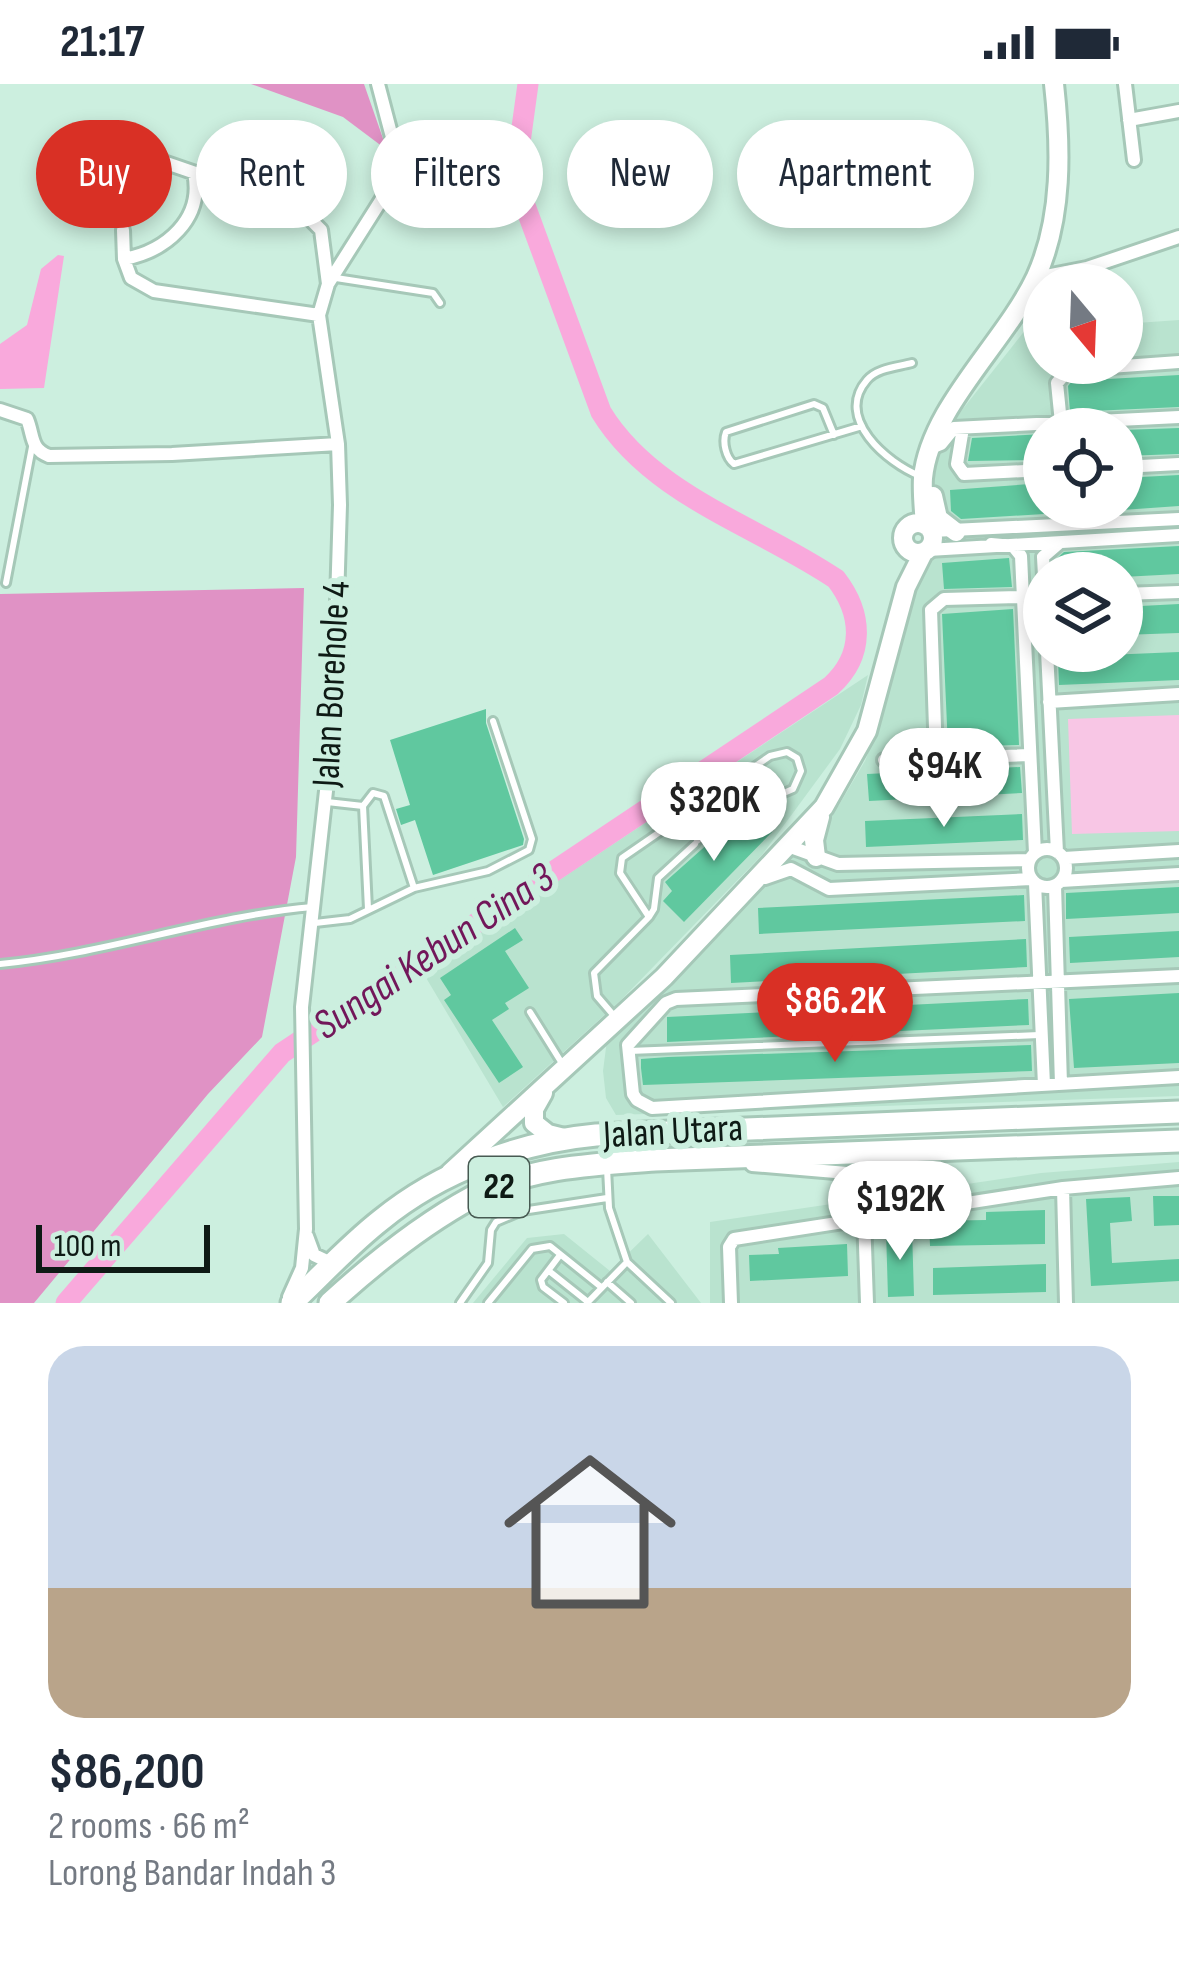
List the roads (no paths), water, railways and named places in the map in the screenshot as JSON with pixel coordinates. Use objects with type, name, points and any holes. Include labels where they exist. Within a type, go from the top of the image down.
[{"type":"highway","name":"Jalan Utara","points":[[288,1303],[382,1218],[442,1180],[480,1162],[567,1139],[1179,1112]]},
{"type":"highway","name":"Jalan Utara","points":[[330,1303],[381,1257],[476,1195],[527,1177],[607,1164],[1179,1142]]},
{"type":"main road","points":[[1040,264],[1056,194],[1054,84]]},
{"type":"main road","points":[[804,852],[867,731],[921,539],[923,479],[941,419],[1023,301]]},
{"type":"main road","points":[[929,452],[934,512],[956,532]]},
{"type":"main road","points":[[442,1180],[618,1019],[753,884],[804,852],[824,807]]},
{"type":"main road","points":[[559,1074],[532,1117],[539,1129],[567,1139]]},
{"type":"street","name":"Jalan Borehole 4","points":[[288,1303],[297,1285],[306,1229],[302,1007],[327,802],[336,633],[338,444],[319,315],[330,281],[386,194],[398,160],[378,84]]},
{"type":"street","points":[[1125,84],[1134,160]]},
{"type":"street","points":[[1130,120],[1179,111]]},
{"type":"street","points":[[172,165],[301,208],[322,230],[330,281]]},
{"type":"street","points":[[124,259],[153,251],[178,232],[196,201],[194,173]]},
{"type":"street","points":[[123,230],[124,259],[131,278],[154,291],[319,315]]},
{"type":"street","points":[[1099,264],[1179,238]]},
{"type":"street","points":[[1059,408],[1057,382],[1068,370],[1179,362]]},
{"type":"street","points":[[0,410],[27,419],[38,452],[49,456],[338,444]]},
{"type":"street","points":[[1143,419],[1179,417]]},
{"type":"street","points":[[929,452],[950,431],[1023,426]]},
{"type":"street","points":[[963,428],[957,464],[964,474],[1023,471]]},
{"type":"street","points":[[1143,466],[1179,464]]},
{"type":"street","points":[[921,539],[956,532],[1179,519]]},
{"type":"street","points":[[991,544],[1179,535]]},
{"type":"street","points":[[921,539],[1013,546],[1021,556],[1044,1085]]},
{"type":"street","points":[[1047,552],[1055,544],[1076,540]]},
{"type":"street","points":[[1143,593],[1179,592]]},
{"type":"street","points":[[936,758],[931,610],[944,599],[1022,597]]},
{"type":"street","points":[[1048,672],[1060,855],[1066,870],[1058,883],[1061,1084]]},
{"type":"street","points":[[1049,702],[1179,694]]},
{"type":"street","points":[[884,760],[1029,755]]},
{"type":"street","points":[[795,871],[804,852],[838,864],[1032,857],[1046,849],[1060,855],[1179,851]]},
{"type":"street","points":[[753,884],[783,869],[829,889],[1033,881],[1045,887],[1179,874]]},
{"type":"street","points":[[1179,976],[676,999],[666,1003],[628,1048],[633,1094],[652,1108],[1179,1077]]},
{"type":"street","points":[[703,1159],[847,1173],[863,1188],[867,1303]]},
{"type":"street","points":[[731,1303],[729,1247],[734,1239],[1063,1188],[1179,1178]]},
{"type":"street","points":[[1063,1188],[1066,1303]]},
{"type":"street","points":[[306,1229],[314,1255],[333,1264]]},
{"type":"lane","points":[[330,281],[434,292],[440,303]]},
{"type":"lane","points":[[912,363],[880,370],[868,378],[859,394],[862,426],[881,452],[923,479]]},
{"type":"lane","points":[[834,435],[823,408],[814,404],[726,432],[724,439],[734,464],[834,435],[862,426]]},
{"type":"lane","points":[[6,583],[33,443]]},
{"type":"lane","points":[[311,923],[350,920],[413,888],[488,871],[529,850],[532,839],[493,721]]},
{"type":"lane","points":[[649,917],[623,878],[620,862],[770,757],[792,754],[801,766],[796,785],[754,806]]},
{"type":"lane","points":[[618,1019],[597,996],[592,980],[600,965],[655,908],[658,878],[737,807],[721,790]]},
{"type":"lane","points":[[368,909],[363,806],[374,793],[384,796],[413,888]]},
{"type":"lane","points":[[327,802],[363,806]]},
{"type":"lane","points":[[693,810],[711,830]]},
{"type":"lane","points":[[0,964],[166,936],[272,910],[313,907]]},
{"type":"lane","points":[[530,1012],[559,1074]]},
{"type":"lane","points":[[628,1048],[1043,1035]]},
{"type":"lane","points":[[607,1164],[608,1198],[627,1262],[671,1303]]},
{"type":"lane","points":[[460,1303],[488,1263],[496,1222],[521,1211],[608,1198]]},
{"type":"lane","points":[[488,1303],[532,1250],[550,1246],[632,1303]]},
{"type":"lane","points":[[560,1255],[541,1280],[564,1303]]},
{"type":"lane","points":[[549,1271],[587,1302],[627,1262]]},
{"type":"waterway","name":"Sungai Kebun Cina 3","points":[[66,1303],[282,1053],[831,686],[855,648],[855,620],[836,579],[677,488],[648,466],[601,412],[520,192],[517,164],[528,84]]}]
